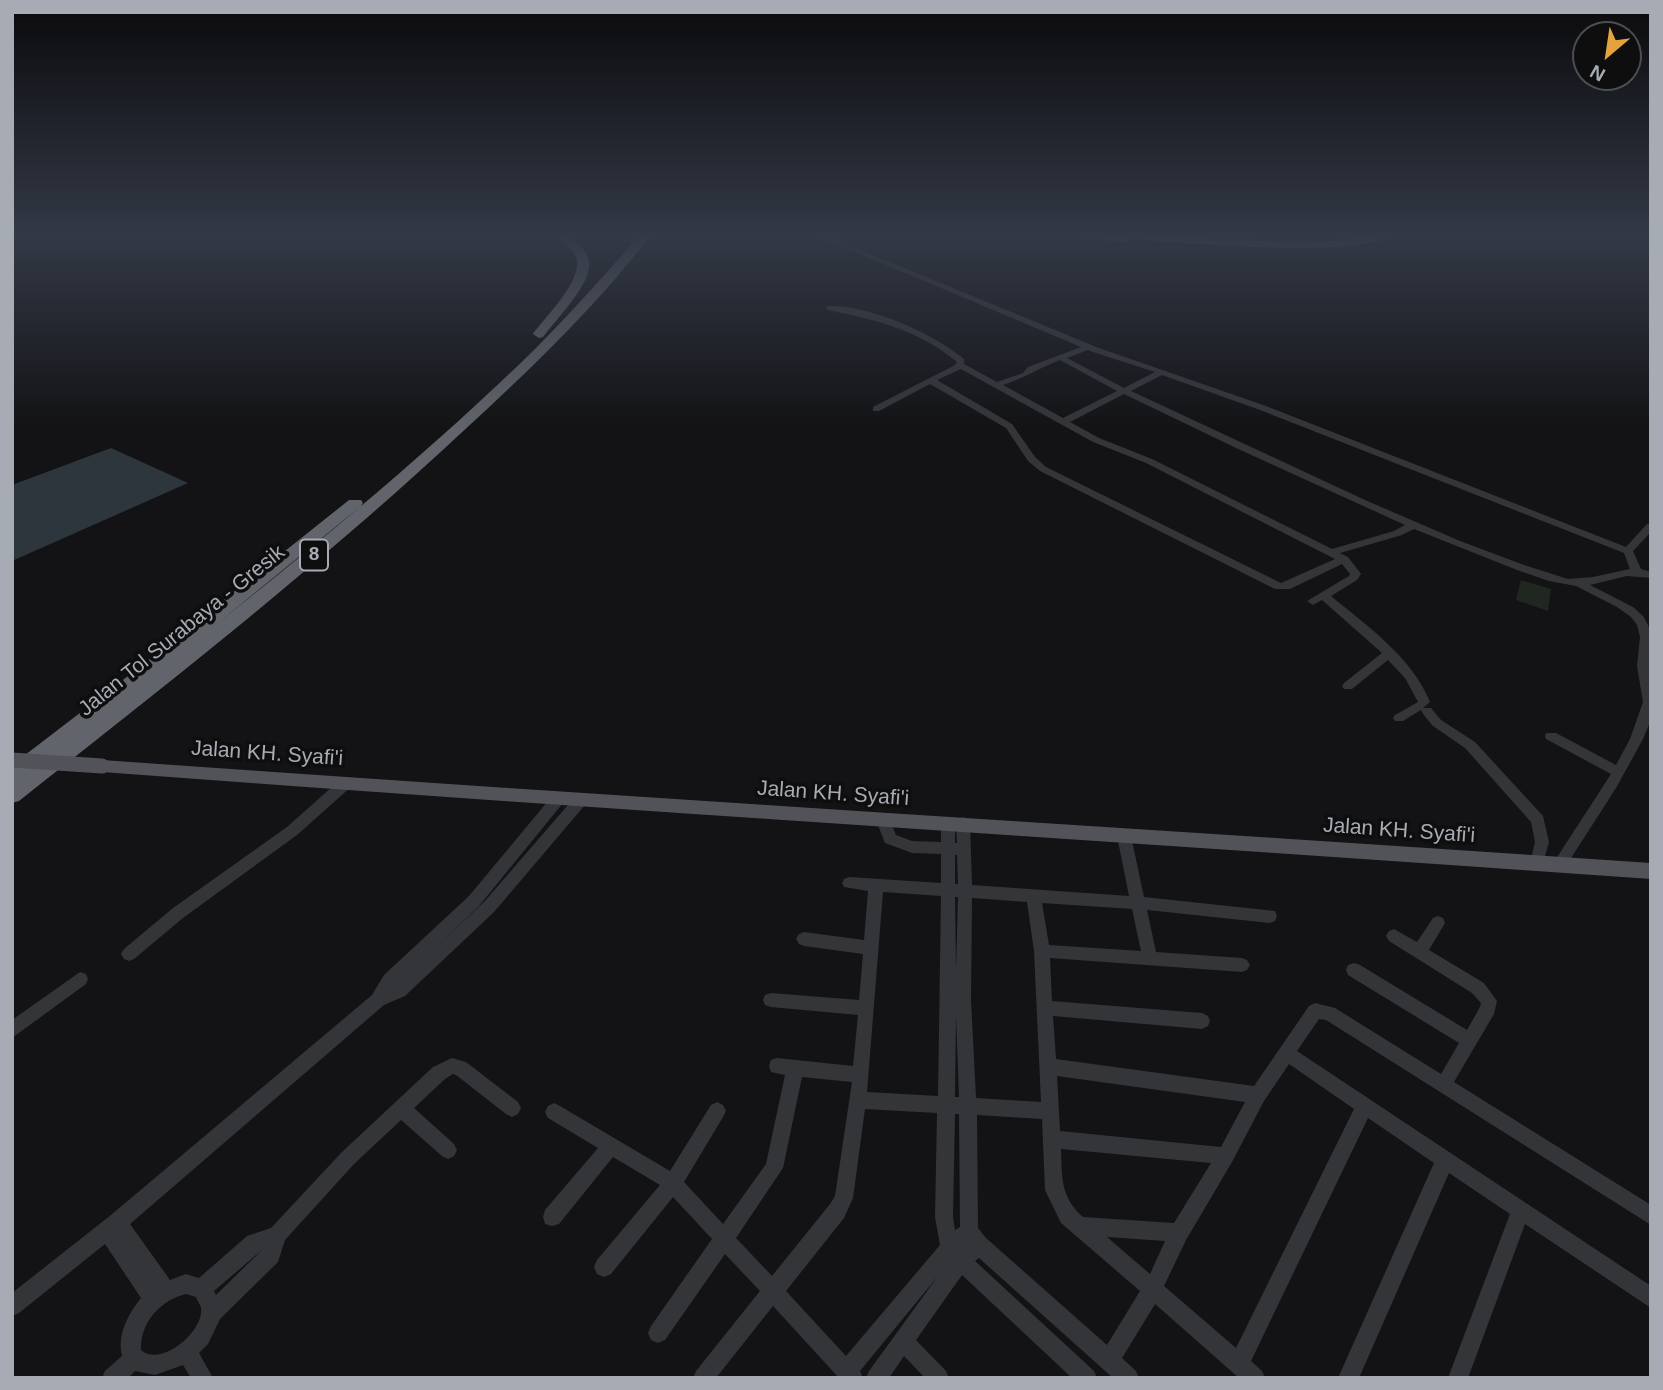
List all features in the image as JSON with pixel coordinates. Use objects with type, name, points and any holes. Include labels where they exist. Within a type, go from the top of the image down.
[{"type":"highway","points":[[539,334],[565,300]]},
{"type":"highway","name":"8","points":[[539,334],[571,300]]},
{"type":"highway","name":"Jalan Tol Surabaya - Gresik","points":[[12,795],[254,606],[378,501],[538,352],[588,300]]},
{"type":"highway","name":"Jalan Tol Surabaya - Gresik","points":[[12,776],[139,678],[370,491],[468,404],[539,334]]},
{"type":"main road","name":"Jalan KH. Syafi'i","points":[[12,761],[1651,871]]},
{"type":"street","points":[[975,300],[1087,346],[1263,408],[1628,551],[1636,570]]},
{"type":"street","points":[[830,308],[872,316],[898,325],[952,353],[961,361],[959,365],[932,381],[876,409]]},
{"type":"street","points":[[996,385],[1026,375],[1031,369],[1087,346]]},
{"type":"street","points":[[1062,358],[1120,391],[1413,525],[1530,571],[1580,584],[1636,615],[1641,621],[1645,638],[1647,654],[1643,666],[1649,688],[1649,704],[1638,736],[1559,865]]},
{"type":"street","points":[[959,365],[1096,440],[1149,461],[1344,559],[1353,568],[1355,576],[1318,598],[1388,654],[1418,688],[1423,706],[1437,723],[1470,744],[1538,820],[1542,842],[1537,863]]},
{"type":"street","points":[[1064,421],[1162,372]]},
{"type":"street","points":[[932,381],[1009,426],[1029,458],[1043,469],[1279,587],[1286,587],[1344,559]]},
{"type":"street","points":[[1332,552],[1398,533],[1413,525]]},
{"type":"street","points":[[1628,551],[1651,526]]},
{"type":"street","points":[[1580,584],[1636,570],[1651,575]]},
{"type":"street","points":[[1348,686],[1388,654]]},
{"type":"street","points":[[1399,718],[1423,706]]},
{"type":"street","points":[[1551,736],[1617,771]]},
{"type":"street","points":[[129,954],[178,913],[292,831],[347,782]]},
{"type":"street","points":[[12,1306],[112,1227],[378,1000],[399,991],[424,957],[558,799]]},
{"type":"street","points":[[424,957],[489,908],[580,801]]},
{"type":"street","points":[[883,820],[890,839],[895,842],[956,849]]},
{"type":"street","points":[[955,824],[956,849],[965,890],[946,1104],[944,1217],[956,1254],[1087,1378]]},
{"type":"street","points":[[1124,836],[1150,959]]},
{"type":"street","points":[[956,849],[947,891],[955,999],[968,1104],[974,1238],[1129,1378]]},
{"type":"street","points":[[849,883],[1137,903],[1270,916]]},
{"type":"street","points":[[703,1378],[841,1204],[859,1100],[876,886]]},
{"type":"street","points":[[1034,897],[1042,951],[1046,1008],[1054,1190],[1068,1216],[1255,1378]]},
{"type":"street","points":[[1419,953],[1438,923]]},
{"type":"street","points":[[1394,936],[1488,997],[1488,1009],[1443,1086]]},
{"type":"street","points":[[804,939],[872,948]]},
{"type":"street","points":[[1042,951],[1242,965]]},
{"type":"street","points":[[1354,970],[1469,1040]]},
{"type":"street","points":[[12,1030],[79,979]]},
{"type":"street","points":[[771,1000],[867,1008]]},
{"type":"street","points":[[1046,1008],[1202,1021]]},
{"type":"street","points":[[1109,1360],[1153,1289],[1179,1233],[1226,1156],[1258,1095],[1313,1012],[1323,1011],[1651,1216]]},
{"type":"street","points":[[1286,1053],[1651,1298]]},
{"type":"street","points":[[212,1313],[211,1303],[202,1289],[186,1284],[160,1295],[134,1329],[131,1350],[134,1359],[147,1369],[156,1370],[178,1363],[188,1355],[204,1335],[212,1313],[271,1255],[277,1235],[348,1158],[439,1073],[452,1066],[460,1068],[512,1108]]},
{"type":"street","points":[[1047,1066],[1258,1095]]},
{"type":"street","points":[[658,1333],[774,1168],[786,1067],[861,1075]]},
{"type":"street","points":[[859,1100],[968,1104],[1050,1111]]},
{"type":"street","points":[[1239,1363],[1365,1106]]},
{"type":"street","points":[[401,1108],[448,1150]]},
{"type":"street","points":[[604,1266],[673,1183],[717,1111]]},
{"type":"street","points":[[554,1112],[673,1183],[850,1375],[956,1254],[974,1238]]},
{"type":"street","points":[[1051,1139],[1226,1156]]},
{"type":"street","points":[[552,1217],[610,1147]]},
{"type":"street","points":[[1348,1378],[1445,1160]]},
{"type":"street","points":[[1462,1376],[1521,1211]]},
{"type":"street","points":[[1080,1226],[1179,1233]]},
{"type":"street","points":[[112,1227],[160,1295]]},
{"type":"street","points":[[202,1289],[254,1243],[277,1235]]},
{"type":"street","points":[[876,1378],[903,1341],[956,1254]]},
{"type":"street","points":[[903,1341],[939,1378]]},
{"type":"street","points":[[188,1355],[203,1378]]},
{"type":"street","points":[[112,1378],[134,1359]]},
{"type":"shaded area","points":[[111,448],[188,483],[12,561],[12,485]]},
{"type":"shaded area","points":[[1521,580],[1551,589],[1548,611],[1516,600]]}]
